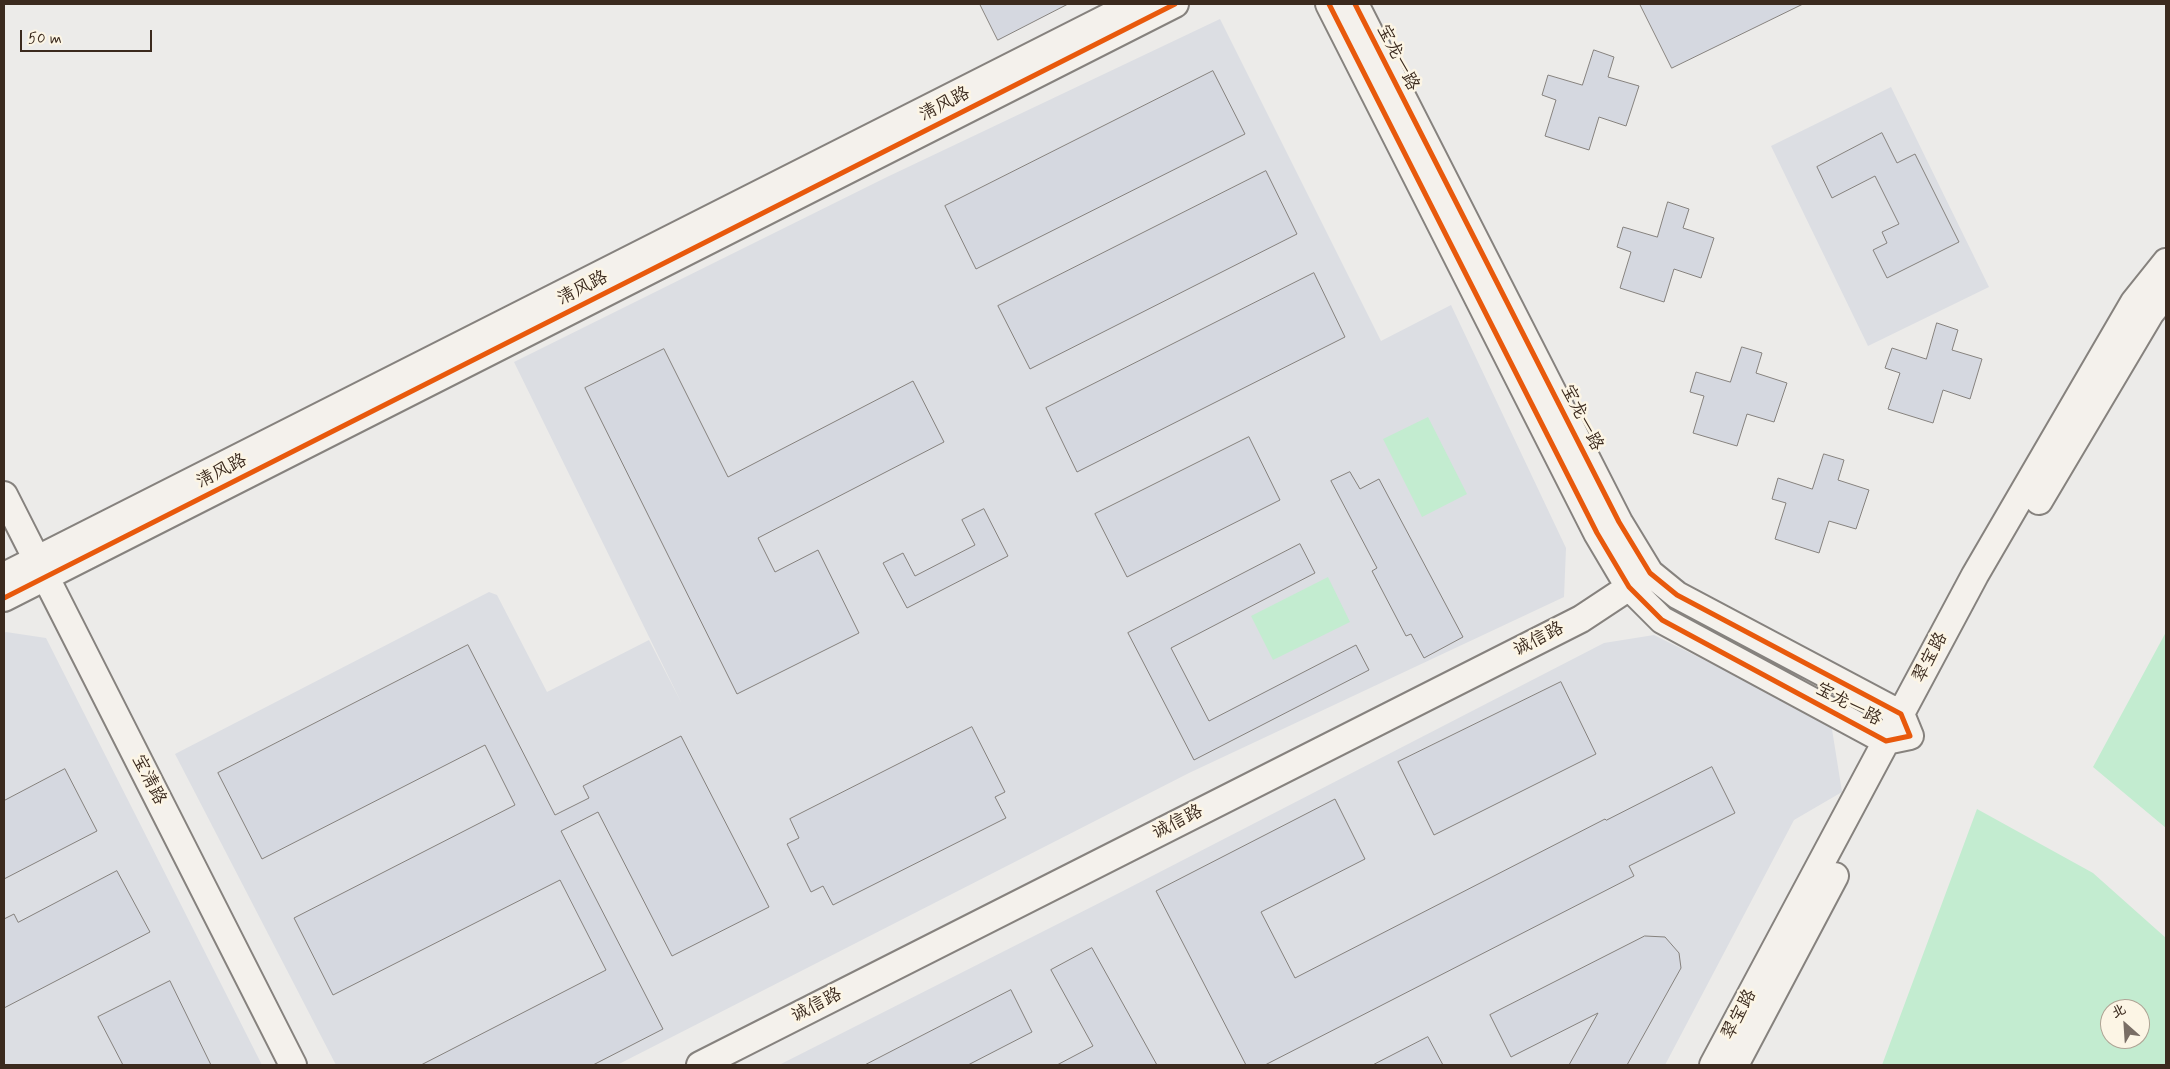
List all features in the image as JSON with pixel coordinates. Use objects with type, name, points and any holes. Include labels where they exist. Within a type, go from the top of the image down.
[{"type":"street","name":"清风路","points":[[4,598],[41,568],[1134,4]]},
{"type":"street","name":"清风路","points":[[4,576],[41,568],[1176,4]]},
{"type":"street","name":"宝龙一路","points":[[1329,4],[1597,533],[1629,587],[1662,620],[1899,730]]},
{"type":"street","name":"宝龙一路","points":[[1355,4],[1618,522],[1650,572],[1677,595],[1899,730]]},
{"type":"street","name":"翠宝路","points":[[1735,1065],[1975,575],[2134,302],[2166,262]]},
{"type":"street","name":"翠宝路","points":[[1713,1065],[1899,730],[1990,584],[2150,314],[2166,294]]},
{"type":"street","name":"宝清路","points":[[4,495],[293,1065]]},
{"type":"street","name":"诚信路","points":[[700,1065],[1581,619],[1650,572]]},
{"type":"shaded area","points":[[1220,19],[1381,341],[1451,305],[1566,548],[1564,597],[1189,773],[617,1065],[336,1065],[175,754],[489,592],[497,595],[547,692],[649,640],[682,704],[514,362],[887,177]]},
{"type":"shaded area","points":[[1891,87],[1989,287],[1868,346],[1771,146]]},
{"type":"shaded area","points":[[4,633],[46,638],[262,1065],[4,1065]]},
{"type":"shaded area","points":[[1654,635],[1831,723],[1842,792],[1794,820],[1665,1065],[779,1065],[1123,891],[1604,643]]},
{"type":"green space","points":[[1428,417],[1467,494],[1422,517],[1383,439]]},
{"type":"green space","points":[[1328,577],[1350,622],[1273,660],[1251,616]]},
{"type":"green space","points":[[2166,632],[2166,828],[2093,767]]},
{"type":"green space","points":[[1977,809],[2093,873],[2166,938],[2166,1065],[1882,1065]]},
{"type":"building","points":[[980,4],[1068,4],[998,40]]},
{"type":"building","points":[[1640,4],[1803,4],[1672,68]]},
{"type":"building","points":[[1594,50],[1614,57],[1608,77],[1639,86],[1626,126],[1599,117],[1589,150],[1545,136],[1556,100],[1542,95],[1548,75],[1582,85]]},
{"type":"building","points":[[1213,71],[1245,134],[976,269],[945,206]]},
{"type":"building","points":[[1882,133],[1897,163],[1915,154],[1959,242],[1887,278],[1873,250],[1887,243],[1882,232],[1899,224],[1875,176],[1832,198],[1817,167]]},
{"type":"building","points":[[1266,171],[1297,234],[1030,369],[998,306]]},
{"type":"building","points":[[1668,202],[1689,209],[1683,228],[1714,238],[1701,278],[1674,269],[1664,302],[1620,288],[1631,252],[1617,247],[1623,227],[1657,237]]},
{"type":"building","points":[[1314,273],[1345,337],[1077,472],[1046,408]]},
{"type":"building","points":[[1937,323],[1958,330],[1952,350],[1982,359],[1970,399],[1943,390],[1933,423],[1888,409],[1900,373],[1885,368],[1892,348],[1926,359]]},
{"type":"building","points":[[1742,347],[1762,353],[1756,373],[1787,383],[1774,422],[1747,414],[1737,446],[1693,433],[1704,396],[1690,392],[1696,372],[1730,382]]},
{"type":"building","points":[[664,349],[728,477],[913,381],[944,442],[758,538],[775,572],[818,550],[859,633],[737,694],[585,388]]},
{"type":"building","points":[[1249,437],[1280,500],[1127,577],[1095,514]]},
{"type":"building","points":[[1824,454],[1844,460],[1838,480],[1869,490],[1856,529],[1829,521],[1819,553],[1775,539],[1786,503],[1772,499],[1778,478],[1812,489]]},
{"type":"building","points":[[1350,472],[1360,489],[1379,479],[1463,637],[1424,658],[1411,634],[1406,636],[1372,571],[1377,568],[1331,481]]},
{"type":"building","points":[[984,509],[1008,556],[907,608],[883,563],[903,553],[915,576],[975,545],[962,520]]},
{"type":"building","points":[[1300,544],[1315,573],[1171,648],[1209,721],[1356,645],[1369,670],[1194,760],[1128,633]]},
{"type":"building","points":[[468,645],[555,815],[589,798],[583,786],[681,736],[769,907],[672,956],[598,812],[561,831],[663,1029],[593,1065],[421,1065],[606,970],[560,880],[333,995],[294,918],[515,805],[485,745],[262,859],[218,773]]},
{"type":"building","points":[[1561,682],[1596,754],[1434,835],[1398,762]]},
{"type":"building","points":[[972,727],[1005,792],[995,797],[1006,818],[833,905],[823,886],[811,892],[787,844],[799,838],[790,819]]},
{"type":"building","points":[[1712,767],[1735,813],[1629,866],[1634,876],[1265,1065],[1246,1065],[1156,891],[1335,799],[1365,859],[1261,912],[1295,978],[1605,819]]},
{"type":"building","points":[[65,769],[97,831],[4,879],[4,801]]},
{"type":"building","points":[[117,871],[150,932],[4,1008],[4,919],[14,914],[18,922]]},
{"type":"building","points":[[1645,936],[1665,937],[1679,953],[1681,968],[1627,1065],[1569,1065],[1598,1013],[1511,1057],[1490,1015]]},
{"type":"building","points":[[1092,948],[1157,1065],[1057,1065],[1093,1046],[1051,970]]},
{"type":"building","points":[[170,981],[211,1065],[123,1065],[98,1017]]},
{"type":"building","points":[[1011,990],[1032,1032],[968,1065],[865,1065]]},
{"type":"building","points":[[1428,1037],[1443,1065],[1373,1065]]},
{"type":"cycle path","points":[[4,598],[1175,4]]},
{"type":"cycle path","points":[[1329,4],[1597,533],[1629,587],[1662,620],[1886,741],[1910,736],[1901,714],[1677,595],[1650,573],[1619,522],[1355,4]]}]
